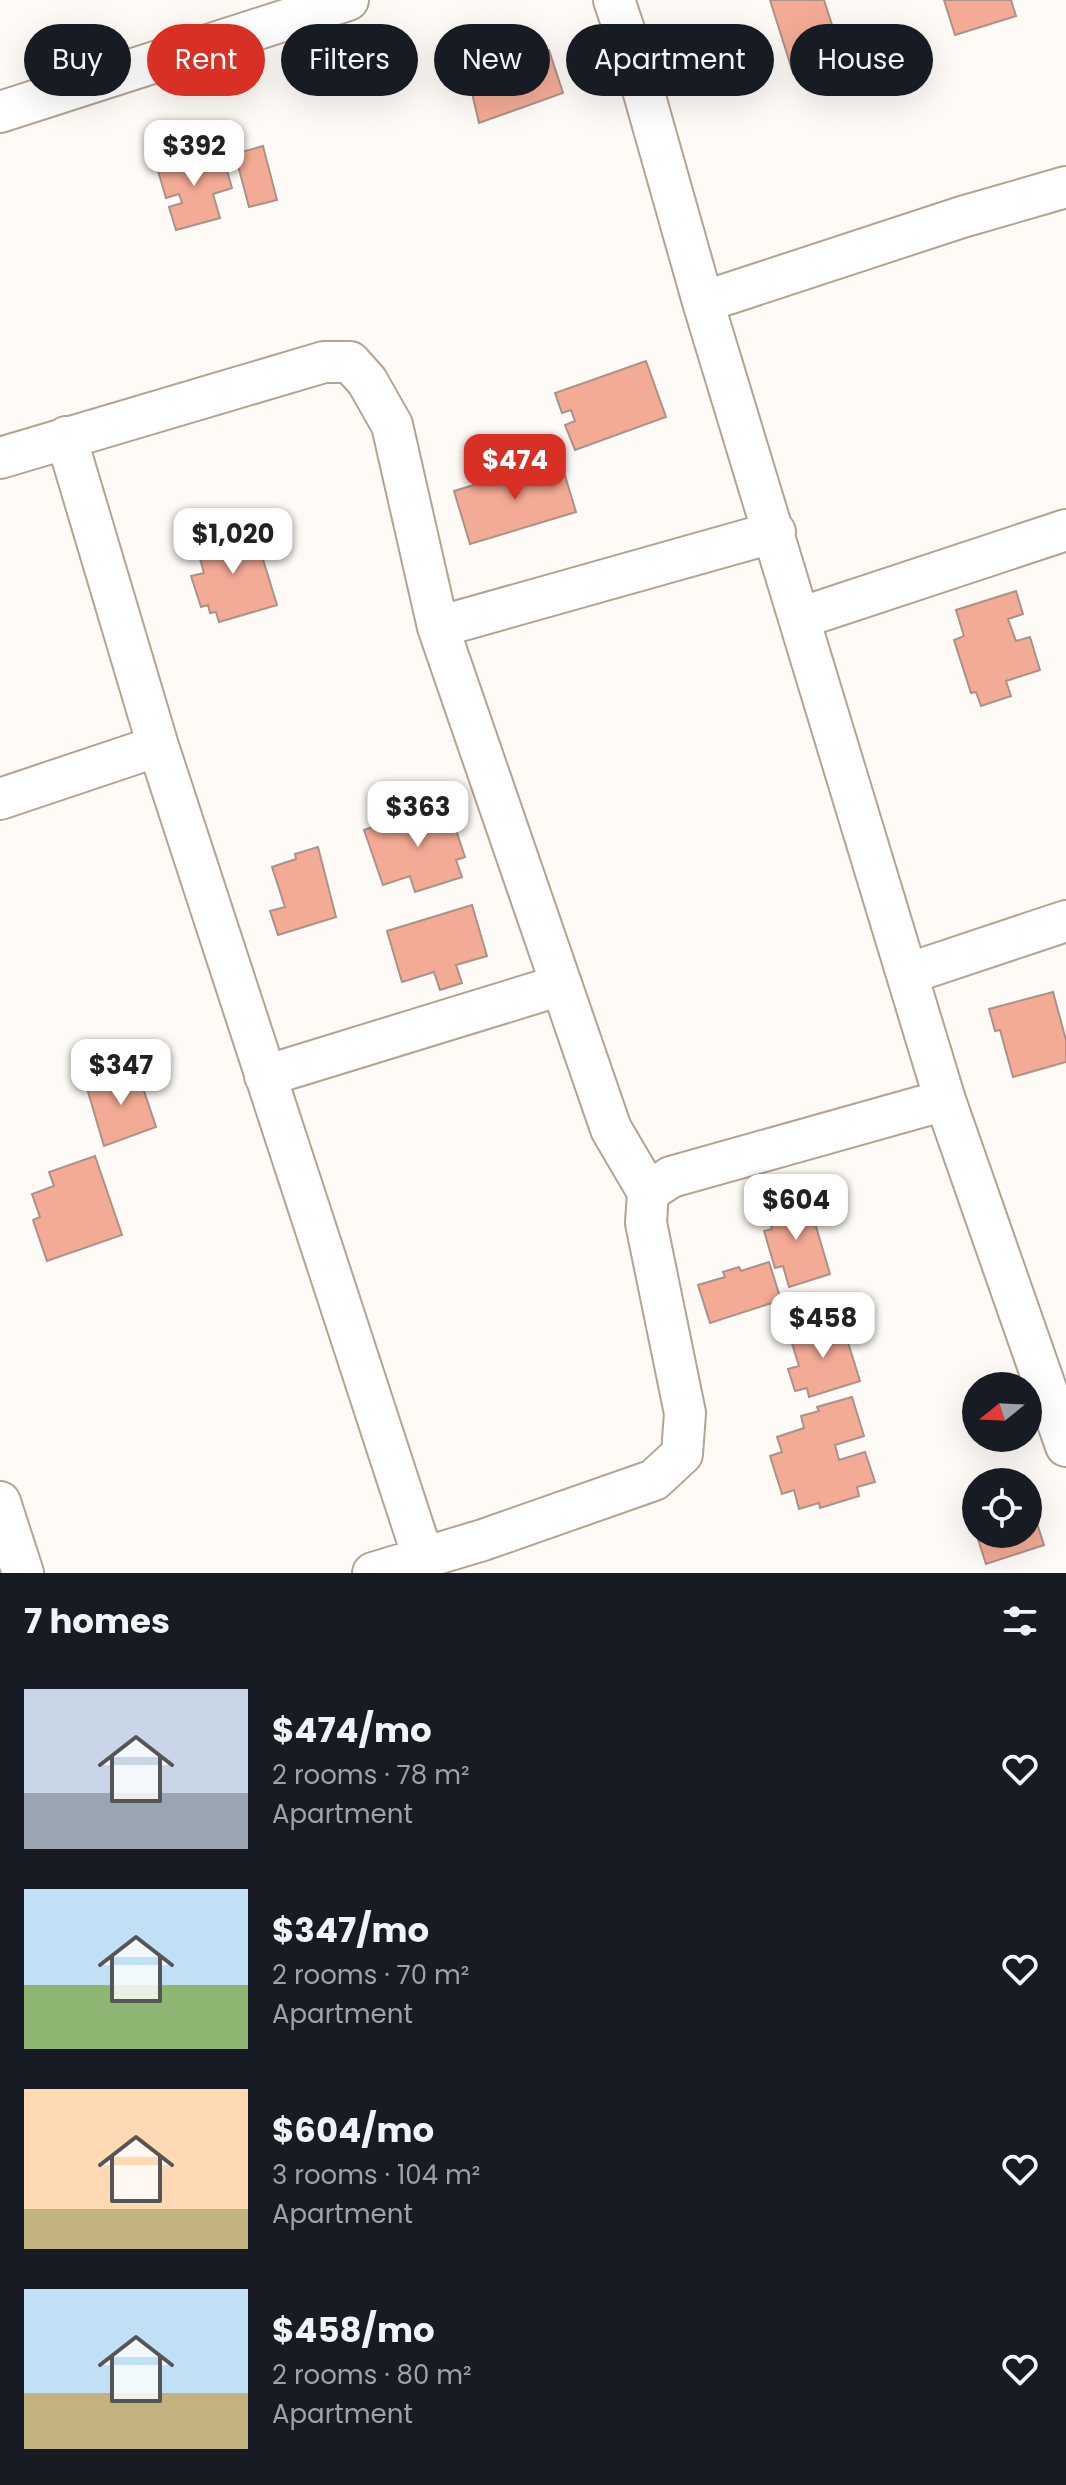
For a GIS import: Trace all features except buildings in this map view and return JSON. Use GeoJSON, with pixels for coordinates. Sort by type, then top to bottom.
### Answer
{"type":"FeatureCollection","features":[{"type":"Feature","properties":{"kind":"street"},"geometry":{"type":"LineString","coordinates":[[0,112],[348,0]]}},
{"type":"Feature","properties":{"kind":"street"},"geometry":{"type":"LineString","coordinates":[[614,0],[945,1100],[1052,1362],[1066,1446]]}},
{"type":"Feature","properties":{"kind":"street"},"geometry":{"type":"LineString","coordinates":[[703,302],[962,217],[1066,187]]}},
{"type":"Feature","properties":{"kind":"street"},"geometry":{"type":"LineString","coordinates":[[0,458],[324,362],[350,362],[367,381],[392,425],[438,627],[611,1129],[648,1192],[646,1223],[685,1413],[682,1454],[654,1480],[483,1540],[373,1573]]}},
{"type":"Feature","properties":{"kind":"street"},"geometry":{"type":"LineString","coordinates":[[66,437],[158,746],[423,1557]]}},
{"type":"Feature","properties":{"kind":"street"},"geometry":{"type":"LineString","coordinates":[[438,627],[775,532]]}},
{"type":"Feature","properties":{"kind":"street"},"geometry":{"type":"LineString","coordinates":[[800,618],[1065,535]]}},
{"type":"Feature","properties":{"kind":"street"},"geometry":{"type":"LineString","coordinates":[[0,799],[158,746]]}},
{"type":"Feature","properties":{"kind":"street"},"geometry":{"type":"LineString","coordinates":[[907,974],[1066,921]]}},
{"type":"Feature","properties":{"kind":"street"},"geometry":{"type":"LineString","coordinates":[[265,1076],[561,985]]}},
{"type":"Feature","properties":{"kind":"street"},"geometry":{"type":"LineString","coordinates":[[648,1192],[671,1177],[945,1100]]}},
{"type":"Feature","properties":{"kind":"street"},"geometry":{"type":"LineString","coordinates":[[0,1502],[23,1573]]}}]}
